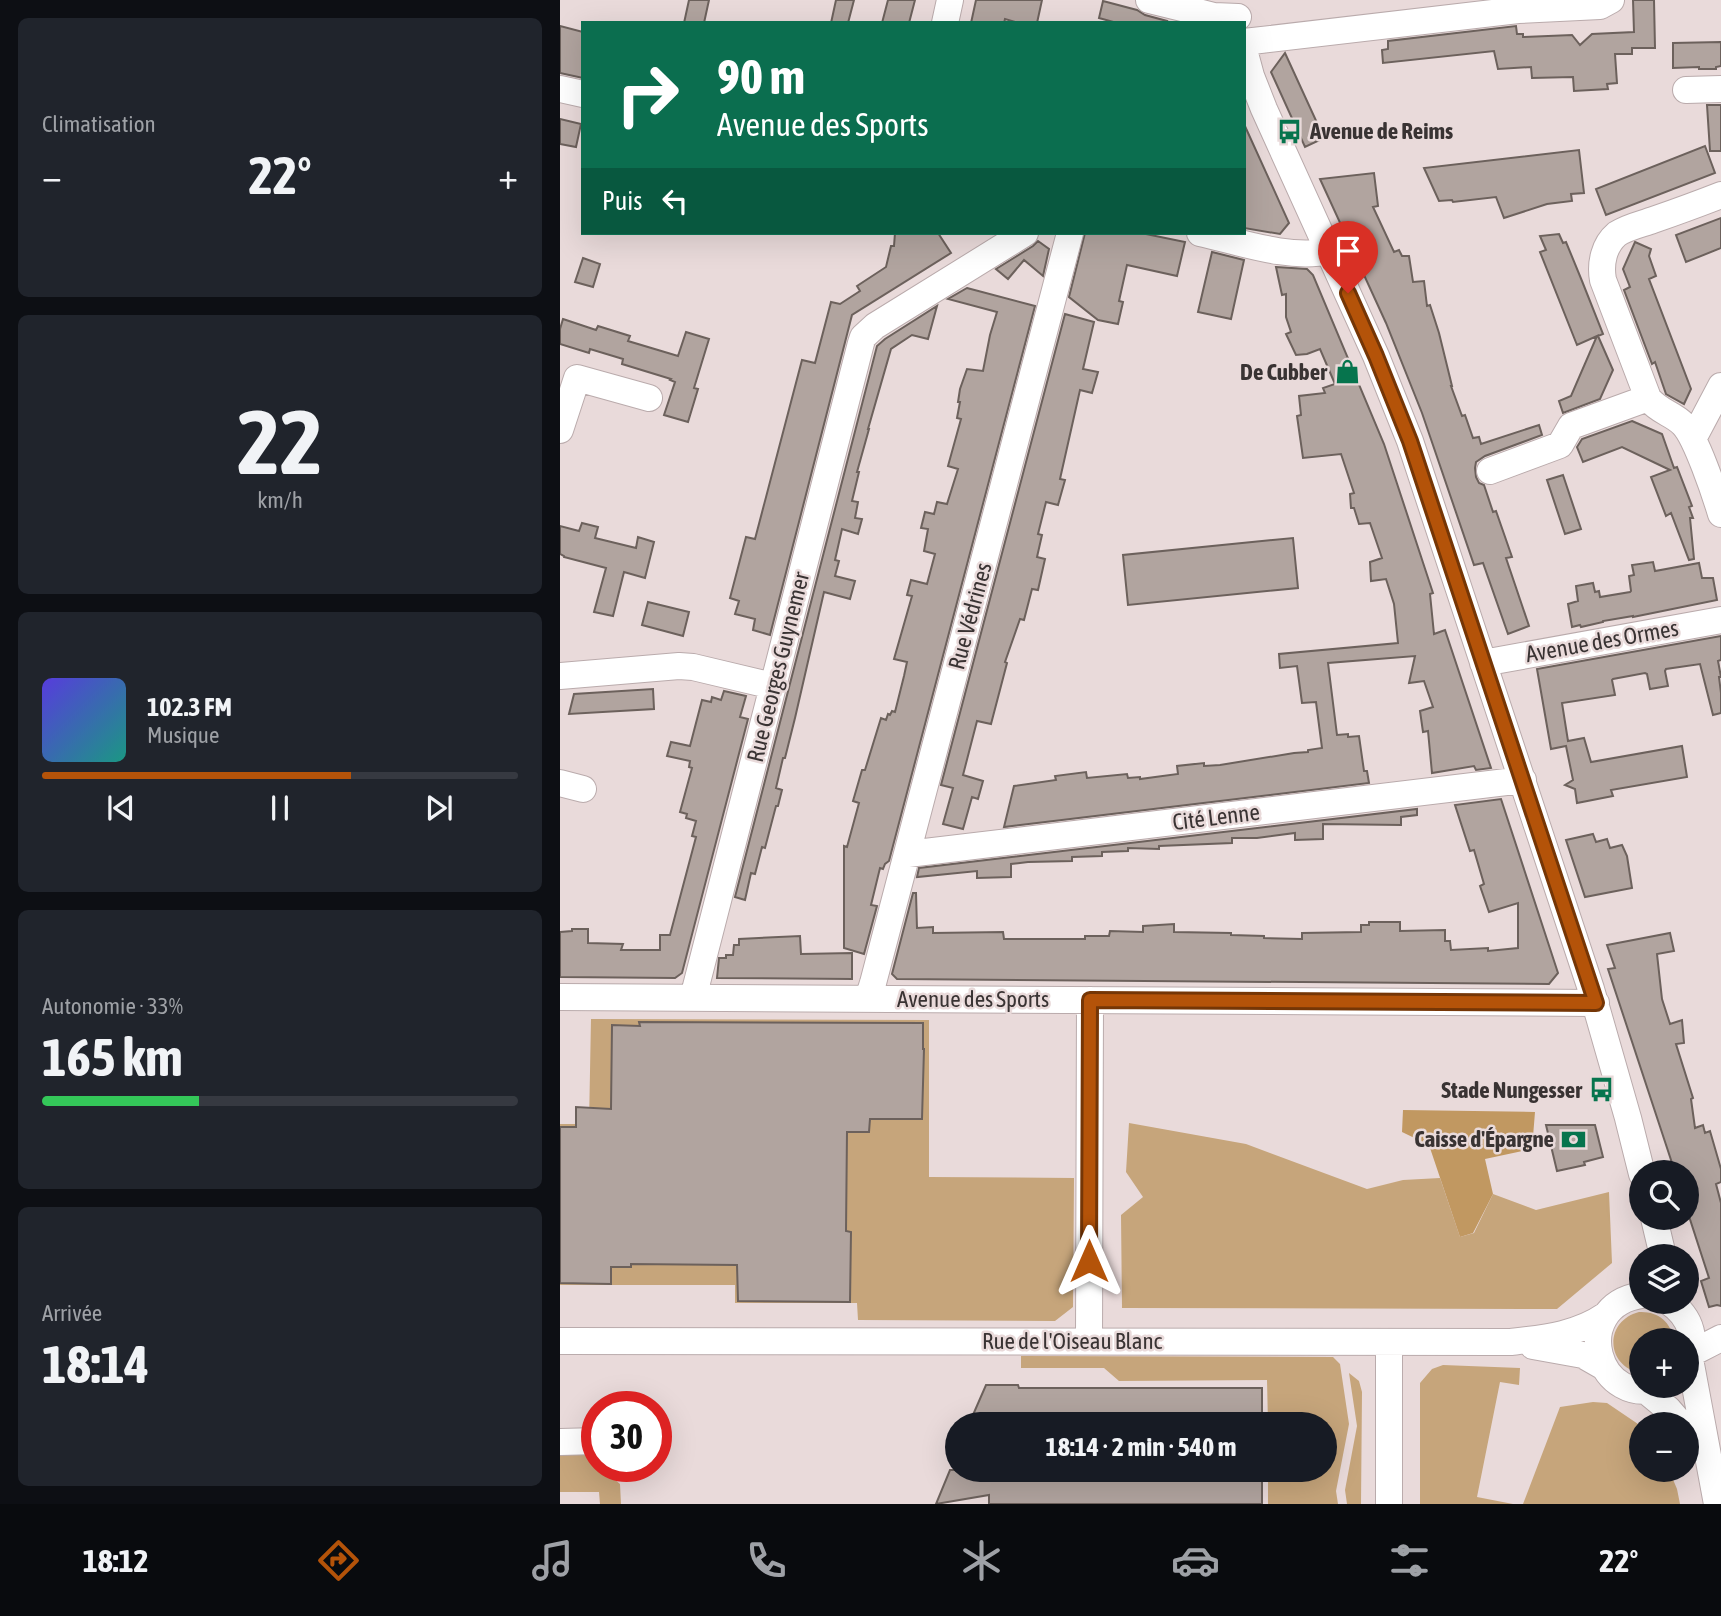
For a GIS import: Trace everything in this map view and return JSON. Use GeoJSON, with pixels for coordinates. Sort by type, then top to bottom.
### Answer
{"type":"FeatureCollection","features":[{"type":"Feature","properties":{"kind":"street"},"geometry":{"type":"LineString","coordinates":[[945,21],[950,0]]}},
{"type":"Feature","properties":{"kind":"street"},"geometry":{"type":"LineString","coordinates":[[1149,0],[1239,20],[1534,4],[1600,6],[1611,0]]}},
{"type":"Feature","properties":{"kind":"street"},"geometry":{"type":"LineString","coordinates":[[1246,64],[1250,92],[1329,251],[1407,432],[1596,1003],[1638,1160]]}},
{"type":"Feature","properties":{"kind":"street"},"geometry":{"type":"LineString","coordinates":[[560,89],[581,94]]}},
{"type":"Feature","properties":{"kind":"street"},"geometry":{"type":"LineString","coordinates":[[1686,90],[1721,89]]}},
{"type":"Feature","properties":{"kind":"street"},"geometry":{"type":"LineString","coordinates":[[1721,195],[1617,235],[1607,247],[1602,264],[1603,279],[1648,398],[1659,409],[1683,424],[1693,439],[1721,514]]}},
{"type":"Feature","properties":{"kind":"street","name":"Rue Georges Guynemer"},"geometry":{"type":"LineString","coordinates":[[693,998],[863,337],[874,326],[1022,235]]}},
{"type":"Feature","properties":{"kind":"street","name":"Rue Védrines"},"geometry":{"type":"LineString","coordinates":[[868,999],[1069,235]]}},
{"type":"Feature","properties":{"kind":"street"},"geometry":{"type":"LineString","coordinates":[[1209,235],[1288,253],[1329,251]]}},
{"type":"Feature","properties":{"kind":"street"},"geometry":{"type":"LineString","coordinates":[[560,430],[577,378],[649,398]]}},
{"type":"Feature","properties":{"kind":"street"},"geometry":{"type":"LineString","coordinates":[[1693,439],[1721,386]]}},
{"type":"Feature","properties":{"kind":"street"},"geometry":{"type":"LineString","coordinates":[[1490,471],[1560,445],[1571,426],[1648,398]]}},
{"type":"Feature","properties":{"kind":"street","name":"Avenue des Ormes"},"geometry":{"type":"LineString","coordinates":[[1483,663],[1721,620]]}},
{"type":"Feature","properties":{"kind":"street"},"geometry":{"type":"LineString","coordinates":[[560,676],[687,666],[773,687]]}},
{"type":"Feature","properties":{"kind":"street","name":"Cité Lenne"},"geometry":{"type":"LineString","coordinates":[[908,854],[1523,780]]}},
{"type":"Feature","properties":{"kind":"street","name":"Avenue des Sports"},"geometry":{"type":"LineString","coordinates":[[560,997],[1596,1003]]}},
{"type":"Feature","properties":{"kind":"street"},"geometry":{"type":"LineString","coordinates":[[1089,1341],[1090,1000]]}},
{"type":"Feature","properties":{"kind":"street"},"geometry":{"type":"LineString","coordinates":[[1624,1304],[1599,1330],[1597,1343],[1604,1367],[1620,1384],[1629,1388]]}},
{"type":"Feature","properties":{"kind":"street","name":"Rue de l'Oiseau Blanc"},"geometry":{"type":"LineString","coordinates":[[560,1341],[1511,1342],[1570,1333],[1595,1323],[1624,1304]]}},
{"type":"Feature","properties":{"kind":"street"},"geometry":{"type":"LineString","coordinates":[[1389,1342],[1389,1504]]}},
{"type":"Feature","properties":{"kind":"street","name":"Rue de l'Oiseau Blanc"},"geometry":{"type":"LineString","coordinates":[[1511,1342],[1579,1354],[1604,1367]]}},
{"type":"Feature","properties":{"kind":"street"},"geometry":{"type":"LineString","coordinates":[[1699,1365],[1710,1402],[1717,1504]]}},
{"type":"Feature","properties":{"kind":"street"},"geometry":{"type":"LineString","coordinates":[[560,1442],[581,1441]]}},
{"type":"Feature","properties":{"kind":"street"},"geometry":{"type":"LineString","coordinates":[[1699,1479],[1704,1504]]}},
{"type":"Feature","properties":{"kind":"shaded area"},"geometry":{"type":"Polygon","coordinates":[[[591,1019],[929,1020],[929,1177],[1074,1178],[1073,1307],[1055,1321],[858,1320],[857,1303],[735,1303],[735,1285],[560,1285],[560,1124],[589,1124],[591,1019]]]}},
{"type":"Feature","properties":{"kind":"shaded area"},"geometry":{"type":"Polygon","coordinates":[[[1403,1110],[1535,1112],[1532,1149],[1485,1159],[1493,1194],[1473,1233],[1460,1237],[1429,1145],[1402,1132],[1403,1110]]]}},
{"type":"Feature","properties":{"kind":"shaded area"},"geometry":{"type":"Polygon","coordinates":[[[1129,1123],[1246,1144],[1367,1189],[1403,1180],[1440,1178],[1460,1237],[1474,1233],[1493,1194],[1536,1210],[1609,1192],[1612,1263],[1557,1309],[1122,1308],[1121,1215],[1143,1197],[1126,1172],[1129,1123]]]}},
{"type":"Feature","properties":{"kind":"shaded area"},"geometry":{"type":"Polygon","coordinates":[[[1635,1314],[1654,1314],[1670,1328],[1629,1328],[1629,1369],[1615,1353],[1613,1343],[1619,1324],[1635,1314]]]}},
{"type":"Feature","properties":{"kind":"shaded area"},"geometry":{"type":"Polygon","coordinates":[[[1021,1356],[1333,1357],[1340,1364],[1349,1424],[1336,1491],[1338,1504],[1268,1504],[1268,1482],[1337,1482],[1337,1412],[1268,1412],[1267,1380],[1119,1381],[1104,1368],[1021,1368],[1021,1356]]]}},
{"type":"Feature","properties":{"kind":"shaded area"},"geometry":{"type":"Polygon","coordinates":[[[1443,1365],[1520,1368],[1519,1385],[1500,1382],[1477,1497],[1513,1504],[1420,1504],[1420,1383],[1432,1369],[1443,1365]]]}},
{"type":"Feature","properties":{"kind":"shaded area"},"geometry":{"type":"Polygon","coordinates":[[[1349,1373],[1359,1381],[1362,1392],[1361,1504],[1347,1504],[1345,1490],[1357,1426],[1349,1373]]]}},
{"type":"Feature","properties":{"kind":"shaded area"},"geometry":{"type":"Polygon","coordinates":[[[1593,1402],[1607,1403],[1629,1418],[1629,1482],[1674,1482],[1680,1504],[1523,1504],[1560,1407],[1593,1402]]]}},
{"type":"Feature","properties":{"kind":"shaded area"},"geometry":{"type":"Polygon","coordinates":[[[560,1447],[581,1447],[581,1482],[618,1482],[621,1504],[600,1504],[599,1492],[560,1492],[560,1447]]]}},
{"type":"Feature","properties":{"kind":"building"},"geometry":{"type":"Polygon","coordinates":[[[689,0],[709,0],[704,21],[684,21],[689,0]]]}},
{"type":"Feature","properties":{"kind":"building"},"geometry":{"type":"Polygon","coordinates":[[[836,0],[854,0],[849,21],[831,21],[836,0]]]}},
{"type":"Feature","properties":{"kind":"building"},"geometry":{"type":"Polygon","coordinates":[[[888,0],[915,0],[910,21],[883,21],[888,0]]]}},
{"type":"Feature","properties":{"kind":"building"},"geometry":{"type":"Polygon","coordinates":[[[976,0],[1042,0],[1037,21],[971,21],[976,0]]]}},
{"type":"Feature","properties":{"kind":"building"},"geometry":{"type":"Polygon","coordinates":[[[1633,0],[1654,0],[1655,48],[1632,48],[1632,54],[1615,54],[1617,83],[1607,84],[1608,89],[1574,91],[1573,77],[1532,78],[1531,67],[1498,69],[1494,51],[1383,63],[1382,50],[1388,49],[1388,41],[1516,26],[1517,34],[1523,34],[1523,37],[1572,35],[1580,45],[1592,34],[1634,32],[1633,0]]]}},
{"type":"Feature","properties":{"kind":"building"},"geometry":{"type":"Polygon","coordinates":[[[1103,1],[1167,21],[1110,21],[1099,18],[1103,1]]]}},
{"type":"Feature","properties":{"kind":"building"},"geometry":{"type":"Polygon","coordinates":[[[560,26],[581,31],[581,78],[560,73],[560,26]]]}},
{"type":"Feature","properties":{"kind":"building"},"geometry":{"type":"Polygon","coordinates":[[[1721,42],[1721,66],[1716,69],[1673,68],[1673,43],[1721,42]]]}},
{"type":"Feature","properties":{"kind":"building"},"geometry":{"type":"Polygon","coordinates":[[[1285,53],[1324,138],[1305,147],[1271,72],[1285,53]]]}},
{"type":"Feature","properties":{"kind":"building"},"geometry":{"type":"Polygon","coordinates":[[[1707,105],[1721,105],[1721,151],[1710,151],[1707,105]]]}},
{"type":"Feature","properties":{"kind":"building"},"geometry":{"type":"Polygon","coordinates":[[[560,119],[581,124],[576,147],[560,144],[560,119]]]}},
{"type":"Feature","properties":{"kind":"building"},"geometry":{"type":"Polygon","coordinates":[[[1246,128],[1289,223],[1280,234],[1246,228],[1246,128]]]}},
{"type":"Feature","properties":{"kind":"building"},"geometry":{"type":"Polygon","coordinates":[[[1705,146],[1715,173],[1606,215],[1596,189],[1705,146]]]}},
{"type":"Feature","properties":{"kind":"building"},"geometry":{"type":"Polygon","coordinates":[[[1579,150],[1584,193],[1571,194],[1572,201],[1547,204],[1504,218],[1496,197],[1439,201],[1424,168],[1579,150]]]}},
{"type":"Feature","properties":{"kind":"building"},"geometry":{"type":"Polygon","coordinates":[[[1374,173],[1378,206],[1373,207],[1394,252],[1399,250],[1402,256],[1409,256],[1413,282],[1424,281],[1427,306],[1430,305],[1439,333],[1451,386],[1473,438],[1479,437],[1481,444],[1539,425],[1542,435],[1485,456],[1476,462],[1476,477],[1479,483],[1484,485],[1493,512],[1496,511],[1512,557],[1506,558],[1529,626],[1508,634],[1483,563],[1474,565],[1422,413],[1386,323],[1320,179],[1374,173]]]}},
{"type":"Feature","properties":{"kind":"building"},"geometry":{"type":"Polygon","coordinates":[[[1721,218],[1721,248],[1686,262],[1676,235],[1721,218]]]}},
{"type":"Feature","properties":{"kind":"building"},"geometry":{"type":"Polygon","coordinates":[[[1559,234],[1563,243],[1566,242],[1582,281],[1603,334],[1598,336],[1613,370],[1600,399],[1563,413],[1559,401],[1571,396],[1597,336],[1577,345],[1540,252],[1546,250],[1540,236],[1559,234]]]}},
{"type":"Feature","properties":{"kind":"building"},"geometry":{"type":"Polygon","coordinates":[[[895,235],[939,235],[951,253],[852,315],[770,635],[753,630],[755,619],[735,614],[739,601],[730,598],[746,537],[755,539],[802,360],[815,363],[831,302],[840,304],[860,291],[857,286],[886,267],[891,246],[894,246],[895,235]]]}},
{"type":"Feature","properties":{"kind":"building"},"geometry":{"type":"Polygon","coordinates":[[[1084,235],[1151,235],[1185,242],[1177,276],[1127,265],[1119,301],[1123,302],[1118,324],[1098,320],[1069,297],[1084,235]]]}},
{"type":"Feature","properties":{"kind":"building"},"geometry":{"type":"Polygon","coordinates":[[[1038,241],[1049,249],[1043,276],[1024,260],[1008,279],[996,269],[1033,246],[1038,241]]]}},
{"type":"Feature","properties":{"kind":"building"},"geometry":{"type":"Polygon","coordinates":[[[1635,242],[1651,249],[1649,256],[1656,276],[1649,279],[1691,389],[1684,404],[1666,394],[1624,290],[1630,287],[1623,269],[1635,242]]]}},
{"type":"Feature","properties":{"kind":"building"},"geometry":{"type":"Polygon","coordinates":[[[1212,252],[1244,260],[1231,319],[1198,312],[1212,252]]]}},
{"type":"Feature","properties":{"kind":"building"},"geometry":{"type":"Polygon","coordinates":[[[583,258],[600,264],[593,287],[575,282],[583,258]]]}},
{"type":"Feature","properties":{"kind":"building"},"geometry":{"type":"Polygon","coordinates":[[[1276,267],[1307,269],[1313,275],[1384,444],[1433,593],[1430,594],[1434,634],[1445,630],[1491,768],[1476,770],[1474,766],[1432,773],[1428,731],[1423,732],[1420,711],[1433,707],[1424,681],[1409,683],[1415,656],[1328,663],[1337,735],[1359,736],[1364,771],[1367,771],[1369,783],[1004,827],[1014,786],[1056,780],[1055,776],[1086,772],[1087,778],[1127,774],[1128,778],[1140,779],[1178,774],[1177,766],[1204,763],[1204,766],[1220,765],[1322,748],[1316,702],[1302,703],[1297,666],[1280,668],[1279,654],[1398,643],[1394,604],[1386,579],[1371,581],[1370,562],[1382,558],[1370,523],[1359,524],[1354,508],[1351,508],[1350,494],[1354,493],[1341,454],[1303,458],[1297,416],[1301,415],[1299,396],[1325,393],[1323,388],[1335,384],[1320,349],[1296,355],[1286,334],[1291,332],[1286,317],[1286,294],[1282,295],[1276,267]]]}},
{"type":"Feature","properties":{"kind":"building"},"geometry":{"type":"Polygon","coordinates":[[[967,288],[1035,306],[889,861],[883,869],[880,868],[871,905],[877,906],[864,954],[844,948],[844,846],[847,847],[859,803],[853,801],[881,718],[886,720],[888,714],[895,712],[907,662],[894,659],[912,596],[907,595],[911,580],[927,584],[935,554],[924,551],[928,529],[921,528],[925,512],[934,514],[937,502],[947,504],[958,469],[948,466],[961,419],[957,418],[960,389],[967,369],[983,371],[997,312],[948,299],[967,288]]]}},
{"type":"Feature","properties":{"kind":"building"},"geometry":{"type":"Polygon","coordinates":[[[937,306],[928,339],[912,335],[891,349],[868,429],[852,501],[858,502],[855,518],[862,519],[858,534],[842,529],[835,560],[839,561],[835,576],[855,581],[850,599],[824,592],[776,788],[782,790],[778,806],[755,874],[751,873],[745,900],[735,897],[877,346],[937,306]]]}},
{"type":"Feature","properties":{"kind":"building"},"geometry":{"type":"Polygon","coordinates":[[[1065,314],[1094,322],[1083,369],[1098,372],[1092,393],[1080,390],[1060,479],[1065,480],[1058,505],[1046,502],[1038,534],[1042,535],[1037,557],[1045,559],[1038,590],[1032,589],[1024,620],[1020,619],[1005,662],[1007,663],[991,724],[977,721],[963,775],[983,781],[978,799],[972,797],[963,829],[943,824],[953,788],[941,785],[1065,314]]]}},
{"type":"Feature","properties":{"kind":"building"},"geometry":{"type":"Polygon","coordinates":[[[563,319],[596,330],[598,326],[630,336],[628,341],[678,356],[686,332],[709,339],[694,388],[698,389],[688,422],[664,415],[675,382],[622,364],[623,359],[560,344],[563,319]]]}},
{"type":"Feature","properties":{"kind":"building"},"geometry":{"type":"Polygon","coordinates":[[[1632,421],[1662,434],[1674,468],[1677,467],[1692,506],[1689,507],[1693,518],[1690,518],[1694,559],[1689,560],[1671,513],[1666,516],[1651,477],[1670,470],[1622,447],[1583,462],[1577,447],[1582,439],[1632,421]]]}},
{"type":"Feature","properties":{"kind":"building"},"geometry":{"type":"Polygon","coordinates":[[[1563,475],[1581,529],[1565,534],[1547,480],[1563,475]]]}},
{"type":"Feature","properties":{"kind":"building"},"geometry":{"type":"Polygon","coordinates":[[[582,523],[598,527],[595,538],[636,548],[638,537],[654,542],[645,578],[624,572],[613,616],[594,612],[606,568],[560,554],[560,526],[579,531],[582,523]]]}},
{"type":"Feature","properties":{"kind":"building"},"geometry":{"type":"Polygon","coordinates":[[[1293,538],[1298,588],[1128,605],[1123,555],[1293,538]]]}},
{"type":"Feature","properties":{"kind":"building"},"geometry":{"type":"Polygon","coordinates":[[[1653,562],[1655,571],[1699,563],[1702,578],[1713,578],[1717,600],[1572,627],[1568,604],[1578,601],[1576,586],[1593,583],[1595,592],[1599,591],[1600,597],[1630,592],[1629,576],[1634,575],[1632,565],[1653,562]]]}},
{"type":"Feature","properties":{"kind":"building"},"geometry":{"type":"Polygon","coordinates":[[[648,602],[689,612],[683,636],[642,625],[648,602]]]}},
{"type":"Feature","properties":{"kind":"building"},"geometry":{"type":"Polygon","coordinates":[[[1721,636],[1721,660],[1718,661],[1721,713],[1713,715],[1700,664],[1666,669],[1668,686],[1650,689],[1645,673],[1613,679],[1615,695],[1562,703],[1568,741],[1584,738],[1591,762],[1682,746],[1687,777],[1611,790],[1613,796],[1577,803],[1575,789],[1565,785],[1573,780],[1566,746],[1551,749],[1537,669],[1721,636]]]}},
{"type":"Feature","properties":{"kind":"building"},"geometry":{"type":"Polygon","coordinates":[[[653,689],[654,709],[569,714],[574,694],[653,689]]]}},
{"type":"Feature","properties":{"kind":"building"},"geometry":{"type":"Polygon","coordinates":[[[724,691],[746,696],[740,717],[748,719],[682,973],[675,978],[560,977],[560,932],[588,929],[588,943],[623,944],[621,950],[660,950],[660,935],[670,935],[696,837],[692,836],[696,821],[686,818],[687,814],[680,812],[692,768],[689,767],[690,761],[667,756],[671,742],[690,746],[702,700],[711,702],[712,697],[721,700],[724,691]]]}},
{"type":"Feature","properties":{"kind":"building"},"geometry":{"type":"Polygon","coordinates":[[[1501,799],[1558,973],[1549,984],[897,979],[892,974],[913,893],[916,893],[917,928],[933,927],[933,933],[1003,932],[1004,939],[1085,939],[1085,936],[1109,936],[1110,931],[1143,932],[1143,926],[1174,924],[1174,932],[1231,933],[1264,938],[1302,939],[1302,933],[1361,932],[1361,925],[1369,925],[1369,922],[1400,922],[1400,931],[1445,930],[1445,941],[1450,941],[1451,950],[1488,948],[1488,951],[1518,948],[1518,903],[1489,912],[1480,886],[1484,884],[1474,850],[1470,851],[1455,805],[1501,799]]]}},
{"type":"Feature","properties":{"kind":"building"},"geometry":{"type":"Polygon","coordinates":[[[1417,809],[1417,815],[1401,817],[1401,825],[1323,824],[1323,839],[1295,840],[1295,833],[1232,838],[1232,843],[1159,846],[1159,849],[1128,848],[1128,851],[1102,852],[1102,856],[1072,857],[1072,861],[1011,864],[1011,877],[977,878],[977,871],[917,877],[919,868],[1417,809]]]}},
{"type":"Feature","properties":{"kind":"building"},"geometry":{"type":"Polygon","coordinates":[[[1593,834],[1596,842],[1607,839],[1610,848],[1622,845],[1627,856],[1632,888],[1585,897],[1566,840],[1593,834]]]}},
{"type":"Feature","properties":{"kind":"building"},"geometry":{"type":"Polygon","coordinates":[[[1670,933],[1674,951],[1657,954],[1662,999],[1670,1024],[1682,1020],[1684,1043],[1676,1044],[1693,1098],[1695,1128],[1703,1125],[1705,1133],[1710,1131],[1721,1169],[1721,1182],[1716,1184],[1721,1203],[1721,1306],[1709,1307],[1701,1281],[1709,1278],[1693,1230],[1699,1230],[1699,1160],[1671,1160],[1608,969],[1615,968],[1607,945],[1670,933]]]}},
{"type":"Feature","properties":{"kind":"building"},"geometry":{"type":"Polygon","coordinates":[[[800,936],[801,954],[852,953],[852,979],[717,978],[719,958],[733,955],[734,945],[739,945],[739,939],[800,936]]]}},
{"type":"Feature","properties":{"kind":"building"},"geometry":{"type":"Polygon","coordinates":[[[639,1022],[923,1023],[922,1119],[870,1119],[869,1132],[847,1132],[846,1231],[851,1232],[850,1302],[738,1301],[737,1265],[631,1264],[631,1267],[611,1267],[611,1284],[560,1283],[560,1127],[576,1127],[576,1107],[611,1109],[612,1025],[640,1026],[639,1022]]]}},
{"type":"Feature","properties":{"kind":"building","name":"Caisse d'Épargne"},"geometry":{"type":"Polygon","coordinates":[[[1546,1125],[1595,1125],[1603,1157],[1584,1162],[1585,1165],[1557,1171],[1546,1125]]]}},
{"type":"Feature","properties":{"kind":"building"},"geometry":{"type":"Polygon","coordinates":[[[986,1385],[1018,1385],[1019,1388],[1262,1388],[1262,1412],[974,1412],[986,1385]]]}},
{"type":"Feature","properties":{"kind":"building"},"geometry":{"type":"Polygon","coordinates":[[[945,1482],[1262,1482],[1262,1504],[989,1504],[989,1495],[936,1504],[945,1482]]]}},
{"type":"Feature","properties":{"kind":"place","name":"Avenue de Reims"},"geometry":{"type":"Point","coordinates":[1290,131]}},
{"type":"Feature","properties":{"kind":"place","name":"De Cubber"},"geometry":{"type":"Point","coordinates":[1347,372]}},
{"type":"Feature","properties":{"kind":"place","name":"Stade Nungesser"},"geometry":{"type":"Point","coordinates":[1602,1090]}},
{"type":"Feature","properties":{"kind":"place","name":"Caisse d'Épargne"},"geometry":{"type":"Point","coordinates":[1574,1139]}},
{"type":"Feature","properties":{"kind":"route"},"geometry":{"type":"LineString","coordinates":[[1089,1261],[1090,1000],[1596,1003],[1410,441],[1348,293]]}}]}
